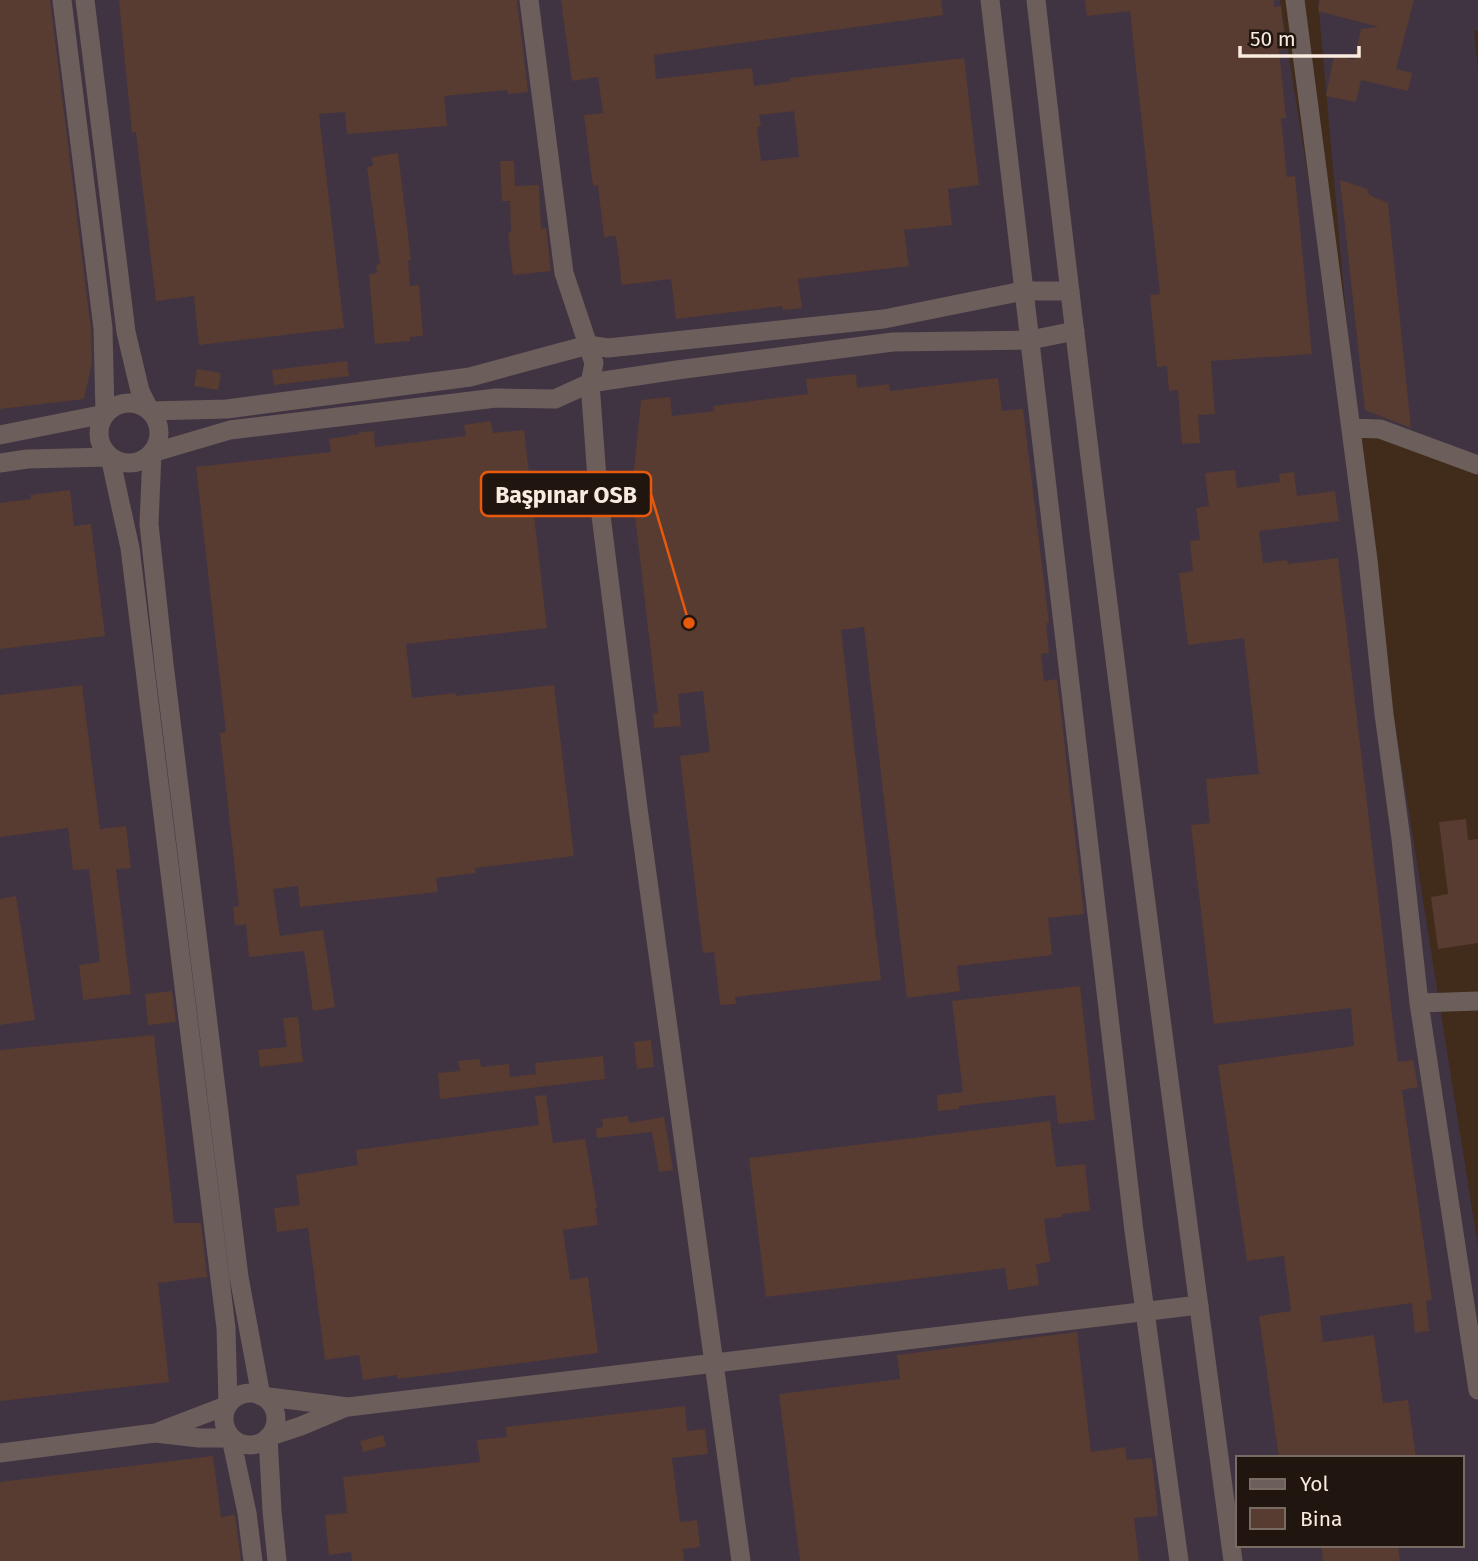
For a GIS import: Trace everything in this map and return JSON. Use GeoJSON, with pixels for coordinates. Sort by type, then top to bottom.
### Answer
{"type":"FeatureCollection","features":[{"type":"Feature","properties":{"kind":"street"},"geometry":{"type":"LineString","coordinates":[[62,0],[103,328],[105,414],[99,428],[99,439],[110,457],[130,548],[226,1328],[228,1405],[224,1420],[232,1438],[240,1444],[249,1445],[261,1443],[268,1437],[273,1431],[275,1417],[269,1402],[261,1396],[239,1277],[149,524],[152,453],[159,434],[158,426],[139,391],[126,332],[85,0]]}},
{"type":"Feature","properties":{"kind":"street"},"geometry":{"type":"LineString","coordinates":[[529,0],[564,273],[594,363],[590,383],[598,492],[636,795],[741,1561]]}},
{"type":"Feature","properties":{"kind":"street"},"geometry":{"type":"LineString","coordinates":[[990,0],[1133,1217],[1178,1561]]}},
{"type":"Feature","properties":{"kind":"street"},"geometry":{"type":"LineString","coordinates":[[1036,0],[1075,331],[1233,1561]]}},
{"type":"Feature","properties":{"kind":"street"},"geometry":{"type":"LineString","coordinates":[[1296,0],[1351,428],[1419,1003],[1478,1390]]}},
{"type":"Feature","properties":{"kind":"street"},"geometry":{"type":"LineString","coordinates":[[0,435],[105,414],[121,403],[141,405],[150,411],[227,409],[470,377],[588,345],[608,348],[884,319],[1023,291],[1070,291]]}},
{"type":"Feature","properties":{"kind":"street"},"geometry":{"type":"LineString","coordinates":[[0,463],[27,459],[110,457],[126,463],[136,463],[152,453],[230,430],[496,398],[555,399],[590,383],[893,342],[1030,340],[1075,331]]}},
{"type":"Feature","properties":{"kind":"street"},"geometry":{"type":"LineString","coordinates":[[1351,428],[1380,429],[1478,466]]}},
{"type":"Feature","properties":{"kind":"street"},"geometry":{"type":"LineString","coordinates":[[160,800],[180,799]]}},
{"type":"Feature","properties":{"kind":"street"},"geometry":{"type":"LineString","coordinates":[[1419,1003],[1478,1001]]}},
{"type":"Feature","properties":{"kind":"street"},"geometry":{"type":"LineString","coordinates":[[187,1022],[208,1020]]}},
{"type":"Feature","properties":{"kind":"street"},"geometry":{"type":"LineString","coordinates":[[208,1192],[228,1189]]}},
{"type":"Feature","properties":{"kind":"street"},"geometry":{"type":"LineString","coordinates":[[0,1453],[155,1433],[228,1405],[245,1394],[348,1407],[1199,1305]]}},
{"type":"Feature","properties":{"kind":"street"},"geometry":{"type":"LineString","coordinates":[[268,1437],[348,1407]]}},
{"type":"Feature","properties":{"kind":"street"},"geometry":{"type":"LineString","coordinates":[[155,1433],[199,1438],[232,1438]]}},
{"type":"Feature","properties":{"kind":"street"},"geometry":{"type":"LineString","coordinates":[[268,1437],[271,1511],[277,1561]]}},
{"type":"Feature","properties":{"kind":"street"},"geometry":{"type":"LineString","coordinates":[[232,1438],[247,1513],[253,1561]]}},
{"type":"Feature","properties":{"kind":"shaded area"},"geometry":{"type":"Polygon","coordinates":[[[0,0],[1280,0],[1478,1246],[1478,1561],[0,1561],[0,0]]]}},
{"type":"Feature","properties":{"kind":"shaded area"},"geometry":{"type":"Polygon","coordinates":[[[1318,0],[1478,0],[1478,32],[1474,30],[1478,68],[1478,457],[1355,417],[1318,0]]]}},
{"type":"Feature","properties":{"kind":"building"},"geometry":{"type":"Polygon","coordinates":[[[0,0],[50,0],[91,329],[92,363],[84,399],[0,409],[0,0]]]}},
{"type":"Feature","properties":{"kind":"building"},"geometry":{"type":"Polygon","coordinates":[[[119,0],[517,0],[528,92],[508,94],[507,90],[444,96],[447,126],[347,134],[345,112],[319,114],[344,328],[199,345],[194,296],[156,301],[136,132],[132,133],[119,0]]]}},
{"type":"Feature","properties":{"kind":"building"},"geometry":{"type":"Polygon","coordinates":[[[561,0],[941,0],[943,15],[654,55],[656,79],[752,68],[754,86],[790,81],[790,78],[964,58],[979,185],[948,189],[952,225],[904,230],[909,266],[798,279],[802,308],[783,310],[782,306],[676,319],[671,279],[622,285],[616,236],[604,237],[598,185],[593,186],[584,115],[603,113],[598,77],[572,81],[561,0]],[[794,111],[759,115],[761,126],[757,127],[761,161],[799,157],[794,111]]]}},
{"type":"Feature","properties":{"kind":"building"},"geometry":{"type":"Polygon","coordinates":[[[1085,0],[1274,0],[1274,7],[1281,6],[1284,36],[1287,35],[1289,49],[1279,50],[1286,118],[1281,118],[1287,177],[1295,176],[1312,354],[1211,361],[1215,414],[1198,415],[1200,443],[1182,444],[1178,390],[1169,391],[1167,366],[1157,367],[1150,295],[1160,294],[1130,11],[1087,16],[1085,0]]]}},
{"type":"Feature","properties":{"kind":"building"},"geometry":{"type":"Polygon","coordinates":[[[1320,0],[1414,0],[1396,69],[1412,73],[1408,91],[1361,80],[1356,102],[1326,96],[1334,55],[1354,60],[1361,29],[1379,27],[1318,11],[1320,0]]]}},
{"type":"Feature","properties":{"kind":"building"},"geometry":{"type":"Polygon","coordinates":[[[398,153],[411,260],[408,260],[410,286],[419,285],[423,336],[410,337],[410,341],[375,344],[369,274],[377,273],[376,265],[380,264],[367,167],[373,166],[372,157],[398,153]]]}},
{"type":"Feature","properties":{"kind":"building"},"geometry":{"type":"Polygon","coordinates":[[[500,161],[514,161],[515,186],[539,185],[541,229],[546,228],[551,271],[513,275],[508,232],[511,232],[510,201],[502,201],[500,161]]]}},
{"type":"Feature","properties":{"kind":"building"},"geometry":{"type":"Polygon","coordinates":[[[1340,180],[1367,189],[1369,195],[1388,203],[1411,428],[1365,410],[1340,180]]]}},
{"type":"Feature","properties":{"kind":"building"},"geometry":{"type":"Polygon","coordinates":[[[347,361],[349,376],[274,385],[272,370],[347,361]]]}},
{"type":"Feature","properties":{"kind":"building"},"geometry":{"type":"Polygon","coordinates":[[[197,369],[221,373],[218,390],[194,386],[197,369]]]}},
{"type":"Feature","properties":{"kind":"building"},"geometry":{"type":"Polygon","coordinates":[[[856,374],[857,388],[889,384],[890,391],[998,378],[1002,411],[1023,409],[1049,623],[1046,623],[1049,653],[1041,654],[1044,681],[1057,679],[1084,914],[1048,918],[1052,955],[957,966],[960,991],[907,998],[864,627],[841,630],[881,980],[735,997],[736,1004],[720,1005],[714,952],[703,953],[680,756],[710,752],[703,691],[678,694],[681,726],[654,728],[653,714],[658,713],[632,490],[641,400],[670,397],[672,416],[714,411],[713,406],[808,394],[806,379],[856,374]]]}},
{"type":"Feature","properties":{"kind":"building"},"geometry":{"type":"Polygon","coordinates":[[[491,421],[493,433],[524,430],[547,628],[406,644],[412,698],[554,685],[574,856],[475,868],[476,873],[436,878],[438,892],[300,907],[298,886],[273,889],[280,936],[323,930],[335,1007],[313,1011],[304,951],[249,957],[246,924],[235,926],[233,907],[239,906],[220,733],[226,732],[196,467],[331,452],[329,439],[359,432],[374,431],[375,447],[466,436],[464,425],[491,421]]]}},
{"type":"Feature","properties":{"kind":"building"},"geometry":{"type":"Polygon","coordinates":[[[1235,470],[1237,488],[1280,482],[1279,474],[1294,472],[1297,496],[1335,491],[1339,521],[1259,531],[1263,563],[1287,560],[1288,564],[1338,558],[1398,1062],[1413,1060],[1418,1087],[1402,1090],[1432,1300],[1426,1301],[1429,1331],[1415,1333],[1412,1303],[1320,1316],[1323,1342],[1374,1335],[1383,1403],[1408,1400],[1416,1456],[1279,1456],[1259,1316],[1291,1311],[1284,1256],[1247,1261],[1218,1065],[1354,1046],[1351,1008],[1214,1024],[1191,825],[1210,823],[1206,779],[1259,774],[1244,638],[1188,645],[1179,573],[1193,571],[1190,541],[1200,540],[1196,508],[1209,506],[1205,473],[1235,470]]]}},
{"type":"Feature","properties":{"kind":"building"},"geometry":{"type":"Polygon","coordinates":[[[70,490],[74,526],[91,524],[105,636],[0,649],[0,503],[31,499],[30,495],[70,490]]]}},
{"type":"Feature","properties":{"kind":"building"},"geometry":{"type":"Polygon","coordinates":[[[82,685],[100,829],[126,826],[131,868],[116,869],[131,994],[83,1000],[79,965],[100,962],[89,869],[73,870],[68,828],[0,837],[0,695],[82,685]]]}},
{"type":"Feature","properties":{"kind":"building"},"geometry":{"type":"Polygon","coordinates":[[[1466,819],[1468,840],[1478,839],[1478,943],[1438,949],[1431,897],[1448,894],[1439,822],[1466,819]]]}},
{"type":"Feature","properties":{"kind":"building"},"geometry":{"type":"Polygon","coordinates":[[[16,896],[35,1020],[0,1025],[0,899],[16,896]]]}},
{"type":"Feature","properties":{"kind":"building"},"geometry":{"type":"Polygon","coordinates":[[[1080,986],[1095,1120],[1058,1124],[1055,1095],[959,1106],[959,1109],[938,1111],[937,1095],[963,1092],[952,1001],[1080,986]]]}},
{"type":"Feature","properties":{"kind":"building"},"geometry":{"type":"Polygon","coordinates":[[[172,991],[176,1022],[148,1025],[145,994],[172,991]]]}},
{"type":"Feature","properties":{"kind":"building"},"geometry":{"type":"Polygon","coordinates":[[[298,1017],[303,1062],[260,1067],[258,1050],[287,1047],[283,1018],[298,1017]]]}},
{"type":"Feature","properties":{"kind":"building"},"geometry":{"type":"Polygon","coordinates":[[[154,1035],[174,1223],[201,1223],[207,1277],[158,1283],[169,1382],[0,1401],[0,1050],[154,1035]]]}},
{"type":"Feature","properties":{"kind":"building"},"geometry":{"type":"Polygon","coordinates":[[[651,1040],[654,1067],[637,1069],[634,1042],[651,1040]]]}},
{"type":"Feature","properties":{"kind":"building"},"geometry":{"type":"Polygon","coordinates":[[[603,1056],[605,1079],[440,1099],[438,1073],[460,1071],[458,1061],[480,1059],[481,1067],[509,1064],[510,1077],[536,1074],[535,1063],[603,1056]]]}},
{"type":"Feature","properties":{"kind":"building"},"geometry":{"type":"Polygon","coordinates":[[[546,1095],[553,1143],[585,1139],[598,1225],[563,1230],[570,1280],[588,1277],[598,1353],[397,1379],[397,1375],[363,1380],[359,1355],[325,1360],[308,1228],[277,1232],[274,1208],[300,1205],[296,1175],[358,1165],[356,1150],[539,1125],[535,1096],[546,1095]]]}},
{"type":"Feature","properties":{"kind":"building"},"geometry":{"type":"Polygon","coordinates":[[[628,1116],[629,1123],[664,1117],[673,1170],[659,1172],[652,1132],[597,1138],[596,1128],[603,1127],[602,1119],[628,1116]]]}},
{"type":"Feature","properties":{"kind":"building"},"geometry":{"type":"Polygon","coordinates":[[[1050,1121],[1056,1167],[1085,1164],[1090,1211],[1044,1219],[1050,1262],[1036,1264],[1039,1285],[1008,1290],[1005,1268],[766,1297],[749,1158],[1050,1121]]]}},
{"type":"Feature","properties":{"kind":"building"},"geometry":{"type":"Polygon","coordinates":[[[1077,1332],[1091,1452],[1125,1447],[1127,1460],[1152,1458],[1158,1516],[1134,1518],[1139,1561],[800,1561],[779,1394],[900,1379],[897,1355],[1077,1332]]]}},
{"type":"Feature","properties":{"kind":"building"},"geometry":{"type":"Polygon","coordinates":[[[685,1406],[687,1431],[705,1429],[708,1454],[672,1458],[680,1522],[697,1520],[700,1547],[683,1549],[684,1561],[352,1561],[351,1552],[329,1555],[325,1515],[347,1513],[343,1477],[480,1462],[477,1440],[507,1437],[506,1427],[685,1406]]]}},
{"type":"Feature","properties":{"kind":"building"},"geometry":{"type":"Polygon","coordinates":[[[383,1435],[386,1446],[363,1452],[360,1441],[383,1435]]]}},
{"type":"Feature","properties":{"kind":"building"},"geometry":{"type":"Polygon","coordinates":[[[213,1456],[221,1517],[235,1515],[241,1561],[0,1561],[0,1482],[213,1456]]]}},
{"type":"Feature","properties":{"kind":"building"},"geometry":{"type":"Polygon","coordinates":[[[1321,1547],[1398,1547],[1400,1561],[1323,1561],[1321,1547]]]}},
{"type":"Feature","properties":{"kind":"place","name":"Başpınar OSB"},"geometry":{"type":"Point","coordinates":[689,623]}}]}
